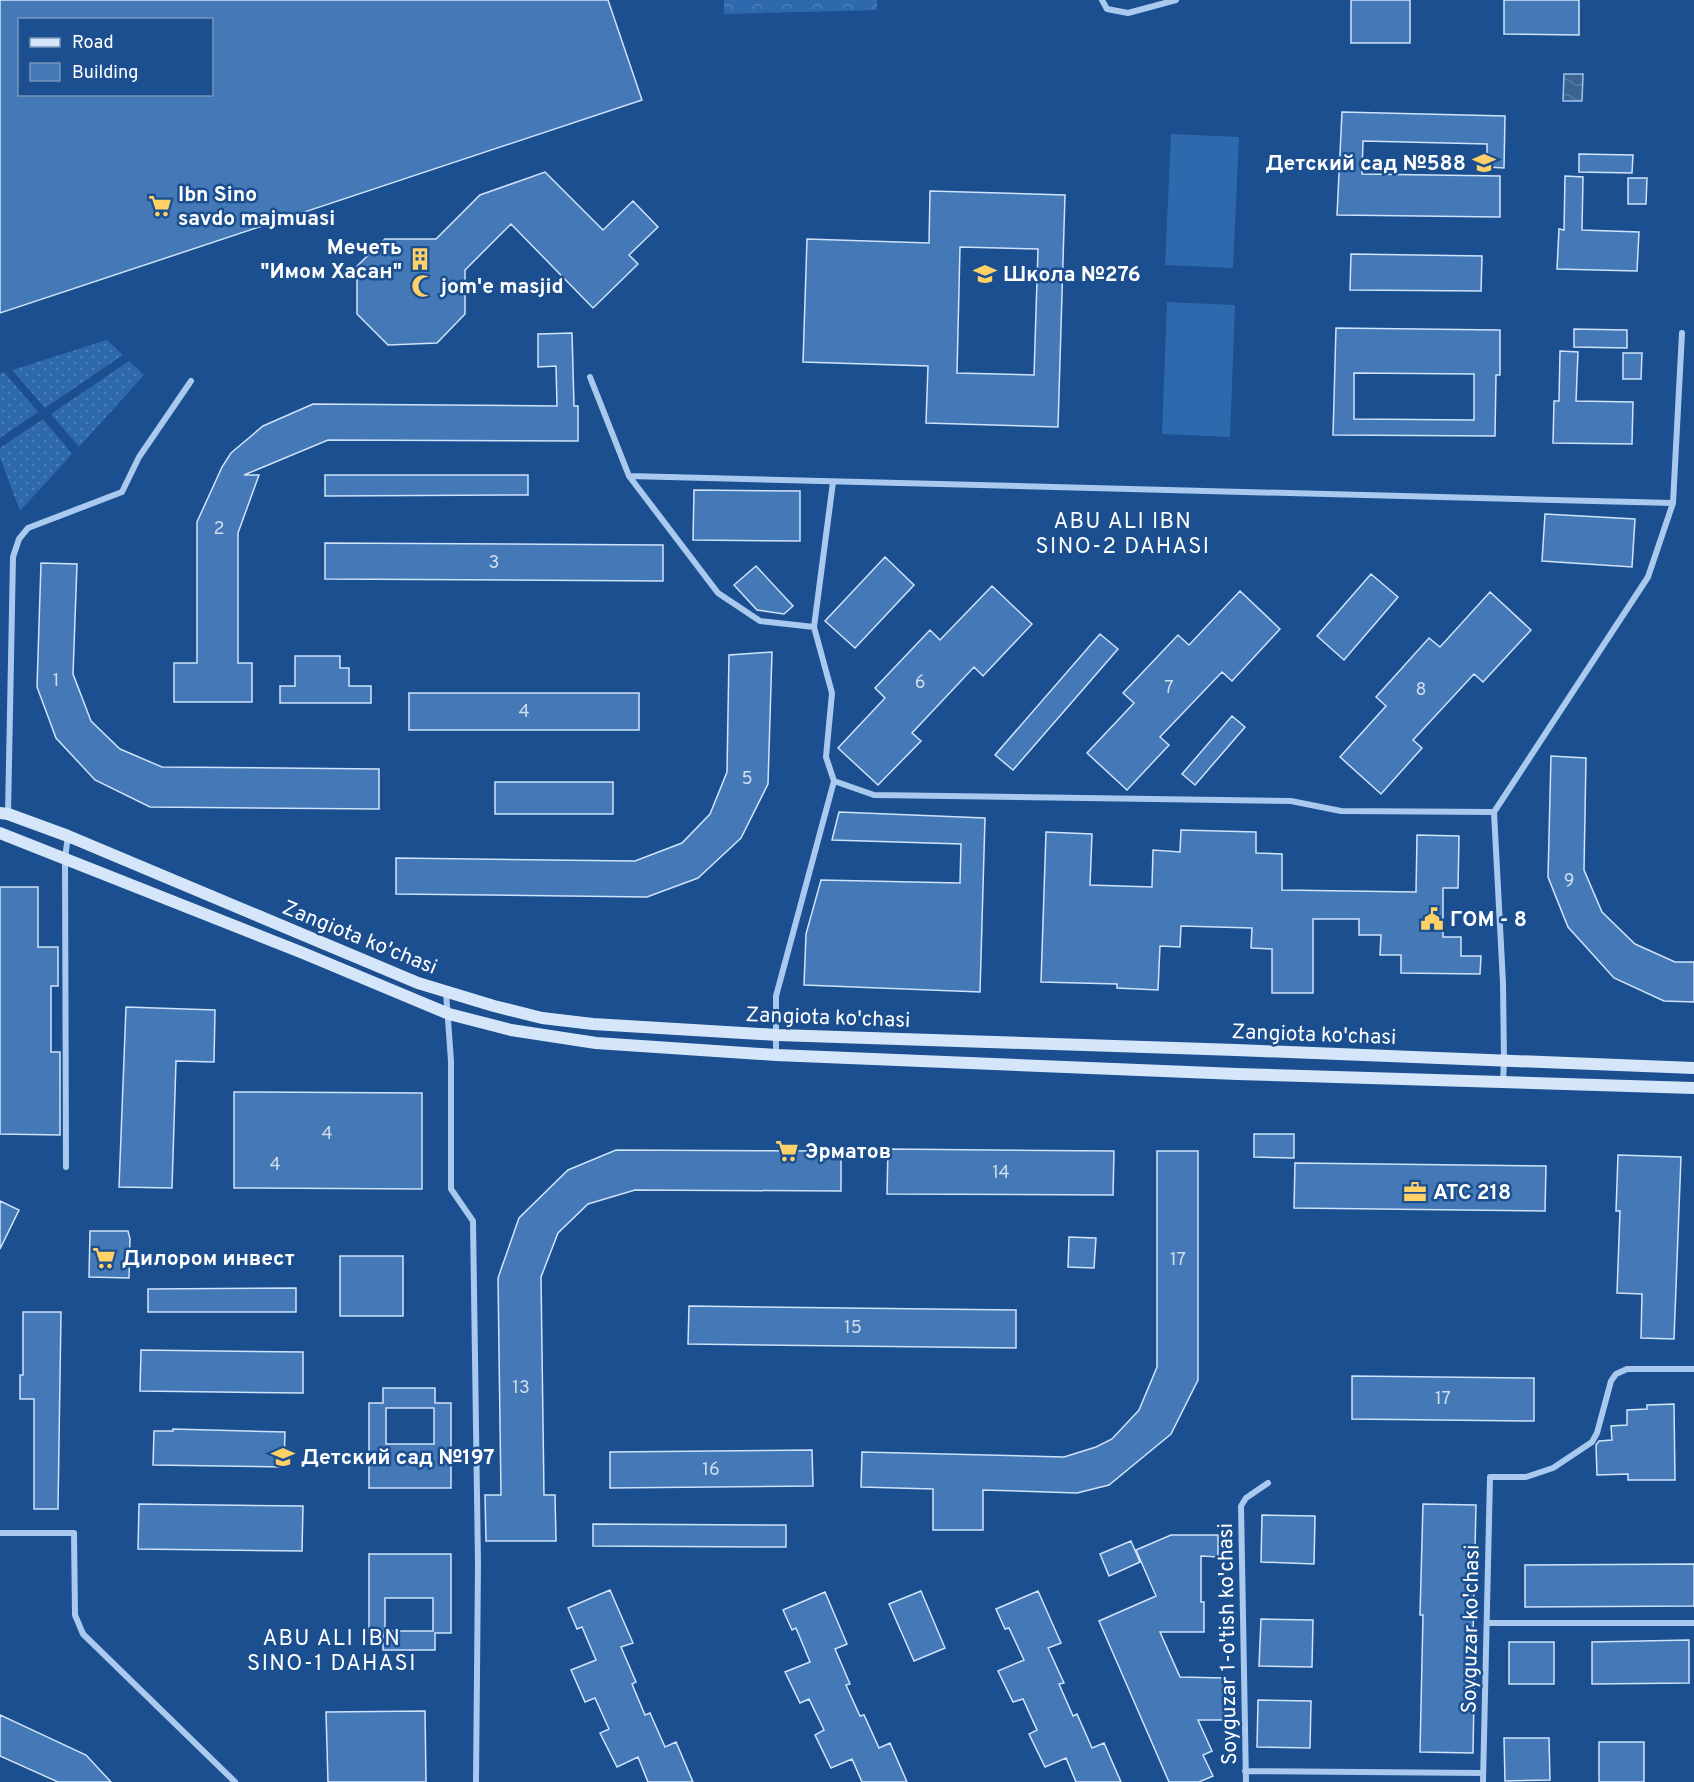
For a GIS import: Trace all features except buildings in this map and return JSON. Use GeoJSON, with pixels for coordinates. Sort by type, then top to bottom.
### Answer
{"type":"FeatureCollection","features":[{"type":"Feature","properties":{"kind":"main road","name":"Zangiota ko'chasi"},"geometry":{"type":"LineString","coordinates":[[4,813],[68,836],[418,983],[502,1008],[553,1019],[777,1035],[1694,1068]]}},
{"type":"Feature","properties":{"kind":"main road","name":"Zangiota ko'chasi"},"geometry":{"type":"LineString","coordinates":[[0,833],[449,1014],[511,1030],[596,1043],[776,1055],[1237,1074],[1694,1088]]}},
{"type":"Feature","properties":{"kind":"street"},"geometry":{"type":"LineString","coordinates":[[1102,0],[1107,9],[1128,13],[1176,0]]}},
{"type":"Feature","properties":{"kind":"street"},"geometry":{"type":"LineString","coordinates":[[1503,1082],[1503,983],[1494,812],[1645,584],[1672,503],[1682,333]]}},
{"type":"Feature","properties":{"kind":"street"},"geometry":{"type":"LineString","coordinates":[[591,377],[629,476],[718,593],[760,621],[814,627]]}},
{"type":"Feature","properties":{"kind":"street"},"geometry":{"type":"LineString","coordinates":[[4,813],[13,556],[19,539],[28,528],[122,492],[139,457],[191,381]]}},
{"type":"Feature","properties":{"kind":"street"},"geometry":{"type":"LineString","coordinates":[[629,476],[1672,503]]}},
{"type":"Feature","properties":{"kind":"street"},"geometry":{"type":"LineString","coordinates":[[776,1055],[776,996],[834,781],[826,758],[832,693],[814,627],[833,482]]}},
{"type":"Feature","properties":{"kind":"street"},"geometry":{"type":"LineString","coordinates":[[834,781],[874,795],[1292,801],[1341,811],[1494,812]]}},
{"type":"Feature","properties":{"kind":"street"},"geometry":{"type":"LineString","coordinates":[[66,1167],[65,858],[68,836]]}},
{"type":"Feature","properties":{"kind":"street"},"geometry":{"type":"LineString","coordinates":[[446,992],[449,1014],[451,1189],[473,1221],[478,1564],[476,1782]]}},
{"type":"Feature","properties":{"kind":"street","name":"Soyguzar ko'chasi"},"geometry":{"type":"LineString","coordinates":[[1483,1782],[1490,1477],[1526,1477],[1553,1468],[1593,1442],[1611,1381],[1616,1374],[1627,1369],[1694,1369]]}},
{"type":"Feature","properties":{"kind":"street","name":"Soyguzar 1-o'tish ko'chasi"},"geometry":{"type":"LineString","coordinates":[[1246,1782],[1241,1506],[1245,1498],[1268,1483]]}},
{"type":"Feature","properties":{"kind":"street"},"geometry":{"type":"LineString","coordinates":[[0,1533],[74,1533],[75,1615],[83,1634],[235,1782]]}},
{"type":"Feature","properties":{"kind":"street"},"geometry":{"type":"LineString","coordinates":[[1487,1623],[1694,1623]]}},
{"type":"Feature","properties":{"kind":"street"},"geometry":{"type":"LineString","coordinates":[[1245,1771],[1483,1773]]}},
{"type":"Feature","properties":{"kind":"green space"},"geometry":{"type":"Polygon","coordinates":[[[724,0],[877,0],[877,10],[724,14],[724,0]]]}},
{"type":"Feature","properties":{"kind":"green space"},"geometry":{"type":"Polygon","coordinates":[[[1171,134],[1239,137],[1233,268],[1165,265],[1171,134]]]}},
{"type":"Feature","properties":{"kind":"green space"},"geometry":{"type":"Polygon","coordinates":[[[1167,302],[1235,305],[1230,437],[1162,434],[1167,302]]]}},
{"type":"Feature","properties":{"kind":"green space"},"geometry":{"type":"Polygon","coordinates":[[[107,340],[123,355],[45,408],[12,370],[107,340]]]}},
{"type":"Feature","properties":{"kind":"green space"},"geometry":{"type":"Polygon","coordinates":[[[129,361],[144,375],[79,447],[51,414],[129,361]]]}},
{"type":"Feature","properties":{"kind":"green space"},"geometry":{"type":"Polygon","coordinates":[[[4,372],[38,412],[0,438],[0,374],[4,372]]]}},
{"type":"Feature","properties":{"kind":"green space"},"geometry":{"type":"Polygon","coordinates":[[[43,419],[72,454],[20,511],[0,458],[0,448],[43,419]]]}},
{"type":"Feature","properties":{"kind":"water"},"geometry":{"type":"Polygon","coordinates":[[[1564,74],[1583,74],[1582,101],[1563,101],[1564,74]]]}},
{"type":"Feature","properties":{"kind":"place","name":"Детский сад №588"},"geometry":{"type":"Point","coordinates":[1484,163]}},
{"type":"Feature","properties":{"kind":"place","name":"Ibn Sino savdo majmuasi"},"geometry":{"type":"Point","coordinates":[160,206]}},
{"type":"Feature","properties":{"kind":"place","name":"Мечеть \"Имом Хасан\""},"geometry":{"type":"Point","coordinates":[420,259]}},
{"type":"Feature","properties":{"kind":"place","name":"Школа №276"},"geometry":{"type":"Point","coordinates":[985,274]}},
{"type":"Feature","properties":{"kind":"place","name":"jom'e masjid"},"geometry":{"type":"Point","coordinates":[423,286]}},
{"type":"Feature","properties":{"kind":"place","name":"ГОМ - 8"},"geometry":{"type":"Point","coordinates":[1432,919]}},
{"type":"Feature","properties":{"kind":"place","name":"Эрматов"},"geometry":{"type":"Point","coordinates":[787,1151]}},
{"type":"Feature","properties":{"kind":"place","name":"АТС 218"},"geometry":{"type":"Point","coordinates":[1415,1192]}},
{"type":"Feature","properties":{"kind":"place","name":"Дилором инвест"},"geometry":{"type":"Point","coordinates":[104,1258]}},
{"type":"Feature","properties":{"kind":"place","name":"Детский сад №197"},"geometry":{"type":"Point","coordinates":[283,1457]}},
{"type":"Feature","properties":{"kind":"district","name":"ABU ALI IBN SINO-2 DAHASI"},"geometry":{"type":"Point","coordinates":[1123,532]}},
{"type":"Feature","properties":{"kind":"district","name":"ABU ALI IBN SINO-1 DAHASI"},"geometry":{"type":"Point","coordinates":[332,1650]}}]}
